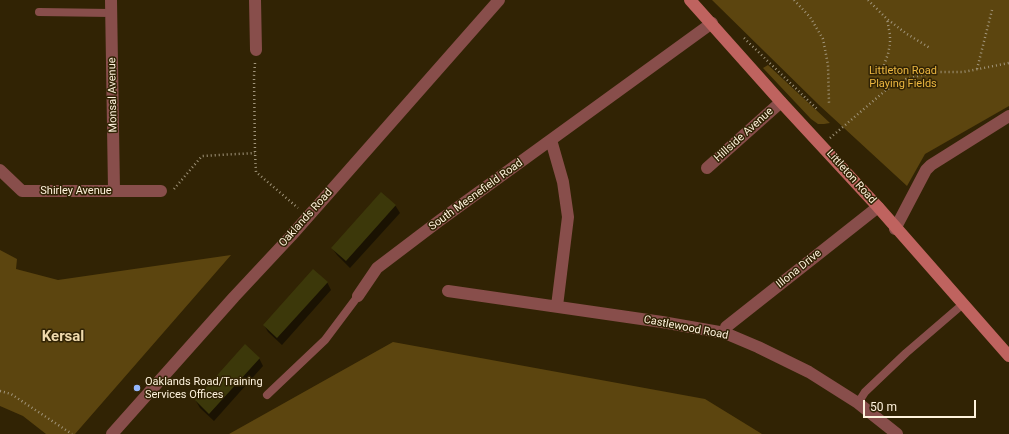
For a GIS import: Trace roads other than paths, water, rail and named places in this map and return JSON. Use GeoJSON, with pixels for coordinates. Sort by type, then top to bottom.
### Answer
{"type":"FeatureCollection","features":[{"type":"Feature","properties":{"kind":"street","name":"Monsal Avenue"},"geometry":{"type":"LineString","coordinates":[[111,0],[114,190]]}},
{"type":"Feature","properties":{"kind":"street"},"geometry":{"type":"LineString","coordinates":[[255,0],[256,50]]}},
{"type":"Feature","properties":{"kind":"street","name":"Oaklands Road"},"geometry":{"type":"LineString","coordinates":[[112,434],[308,216],[499,0]]}},
{"type":"Feature","properties":{"kind":"street","name":"Littleton Road"},"geometry":{"type":"LineString","coordinates":[[690,0],[781,102],[878,207],[1009,356]]}},
{"type":"Feature","properties":{"kind":"street","name":"South Mesnefield Road"},"geometry":{"type":"LineString","coordinates":[[358,296],[377,268],[712,23]]}},
{"type":"Feature","properties":{"kind":"street","name":"Hillside Avenue"},"geometry":{"type":"LineString","coordinates":[[707,168],[781,102]]}},
{"type":"Feature","properties":{"kind":"street"},"geometry":{"type":"LineString","coordinates":[[895,228],[926,170],[931,165],[1007,121]]}},
{"type":"Feature","properties":{"kind":"street"},"geometry":{"type":"LineString","coordinates":[[551,140],[563,182],[568,217],[557,306]]}},
{"type":"Feature","properties":{"kind":"street","name":"Shirley Avenue"},"geometry":{"type":"LineString","coordinates":[[0,170],[22,191],[161,191]]}},
{"type":"Feature","properties":{"kind":"street","name":"Illona Drive"},"geometry":{"type":"LineString","coordinates":[[724,333],[726,327],[878,207]]}},
{"type":"Feature","properties":{"kind":"street","name":"Castlewood Road"},"geometry":{"type":"LineString","coordinates":[[448,290],[662,322],[724,333],[784,359],[834,387],[858,403],[898,434]]}},
{"type":"Feature","properties":{"kind":"lane"},"geometry":{"type":"LineString","coordinates":[[39,12],[112,13]]}},
{"type":"Feature","properties":{"kind":"lane","name":"South Mesnefield Road"},"geometry":{"type":"LineString","coordinates":[[267,395],[325,340],[358,296]]}},
{"type":"Feature","properties":{"kind":"lane"},"geometry":{"type":"LineString","coordinates":[[858,403],[865,392],[906,353],[963,304]]}},
{"type":"Feature","properties":{"kind":"place","name":"Oaklands Road/Training Services Offices"},"geometry":{"type":"Point","coordinates":[137,388]}},
{"type":"Feature","properties":{"kind":"district","name":"Kersal"},"geometry":{"type":"Point","coordinates":[63,337]}},
{"type":"Feature","properties":{"kind":"park label","name":"Littleton Road Playing Fields"},"geometry":{"type":"Point","coordinates":[903,77]}}]}
